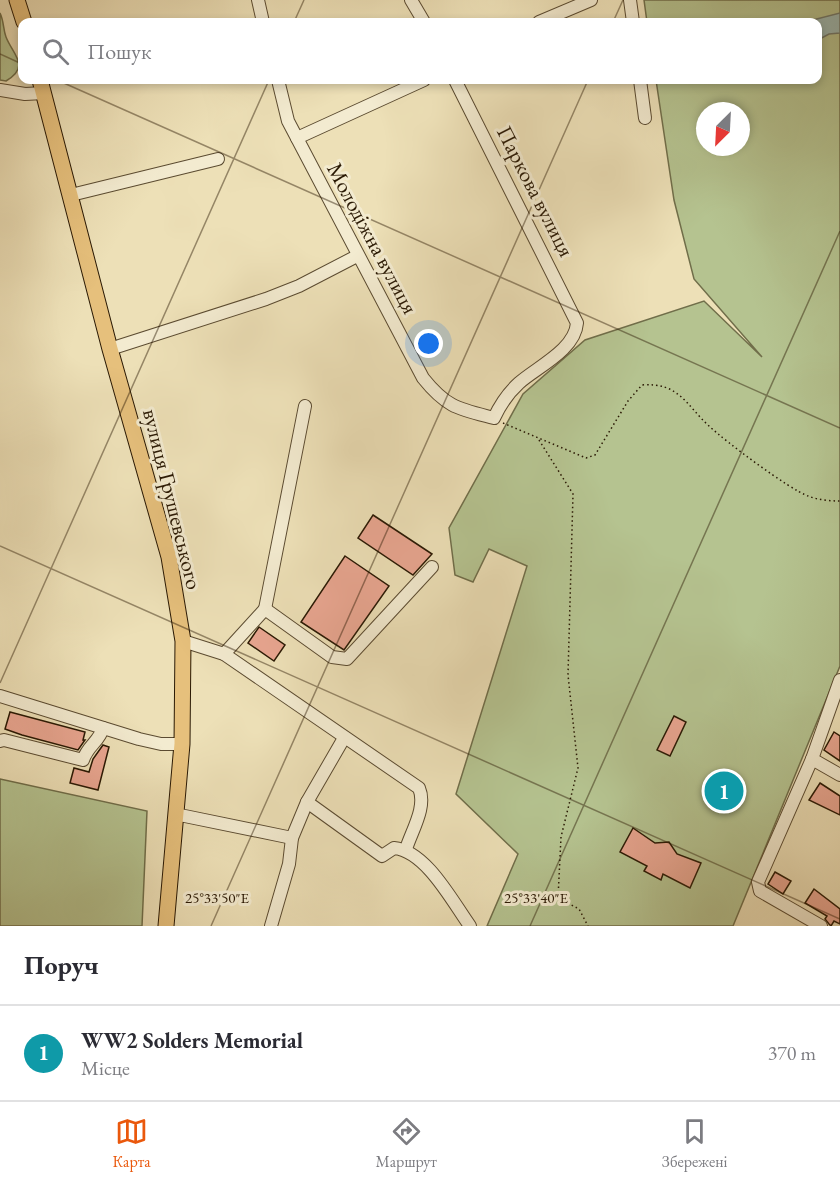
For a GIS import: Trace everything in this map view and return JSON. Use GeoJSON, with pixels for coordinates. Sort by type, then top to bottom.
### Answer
{"type":"FeatureCollection","features":[{"type":"Feature","properties":{"kind":"main road"},"geometry":{"type":"LineString","coordinates":[[17,0],[23,18]]}},
{"type":"Feature","properties":{"kind":"main road","name":"вулиця Грушевського"},"geometry":{"type":"LineString","coordinates":[[42,86],[110,350],[169,556],[183,641],[182,744],[166,926]]}},
{"type":"Feature","properties":{"kind":"street"},"geometry":{"type":"LineString","coordinates":[[258,0],[262,18]]}},
{"type":"Feature","properties":{"kind":"street"},"geometry":{"type":"LineString","coordinates":[[411,0],[422,18]]}},
{"type":"Feature","properties":{"kind":"street"},"geometry":{"type":"LineString","coordinates":[[548,18],[591,0]]}},
{"type":"Feature","properties":{"kind":"street"},"geometry":{"type":"LineString","coordinates":[[630,0],[632,18]]}},
{"type":"Feature","properties":{"kind":"street","name":"Молодіжна вулиця"},"geometry":{"type":"LineString","coordinates":[[279,84],[288,121],[423,378],[439,398],[461,410],[494,418]]}},
{"type":"Feature","properties":{"kind":"street"},"geometry":{"type":"LineString","coordinates":[[297,138],[415,84]]}},
{"type":"Feature","properties":{"kind":"street","name":"Паркова вулиця"},"geometry":{"type":"LineString","coordinates":[[456,84],[577,323],[568,343],[517,384],[494,418]]}},
{"type":"Feature","properties":{"kind":"street"},"geometry":{"type":"LineString","coordinates":[[641,84],[645,118]]}},
{"type":"Feature","properties":{"kind":"street"},"geometry":{"type":"LineString","coordinates":[[0,90],[25,94],[42,86]]}},
{"type":"Feature","properties":{"kind":"street"},"geometry":{"type":"LineString","coordinates":[[71,195],[218,159]]}},
{"type":"Feature","properties":{"kind":"street"},"geometry":{"type":"LineString","coordinates":[[110,350],[266,299],[299,286],[357,256]]}},
{"type":"Feature","properties":{"kind":"street"},"geometry":{"type":"LineString","coordinates":[[224,654],[265,609],[305,406]]}},
{"type":"Feature","properties":{"kind":"street"},"geometry":{"type":"LineString","coordinates":[[265,609],[332,657],[347,659],[432,567]]}},
{"type":"Feature","properties":{"kind":"street"},"geometry":{"type":"LineString","coordinates":[[183,641],[224,654],[419,788],[423,797],[421,807],[406,849]]}},
{"type":"Feature","properties":{"kind":"street"},"geometry":{"type":"LineString","coordinates":[[821,926],[760,891],[758,882],[812,759],[840,680]]}},
{"type":"Feature","properties":{"kind":"street"},"geometry":{"type":"LineString","coordinates":[[0,696],[161,744],[182,744]]}},
{"type":"Feature","properties":{"kind":"street"},"geometry":{"type":"LineString","coordinates":[[0,741],[4,740],[83,760],[87,747],[101,736],[103,728]]}},
{"type":"Feature","properties":{"kind":"street"},"geometry":{"type":"LineString","coordinates":[[271,926],[289,864],[292,838],[307,802],[344,738]]}},
{"type":"Feature","properties":{"kind":"street"},"geometry":{"type":"LineString","coordinates":[[812,759],[840,775]]}},
{"type":"Feature","properties":{"kind":"street"},"geometry":{"type":"LineString","coordinates":[[307,802],[382,856],[394,848],[406,849],[421,859],[470,926]]}},
{"type":"Feature","properties":{"kind":"street"},"geometry":{"type":"LineString","coordinates":[[175,814],[292,838]]}},
{"type":"Feature","properties":{"kind":"path"},"geometry":{"type":"LineString","coordinates":[[494,418],[539,440],[586,458],[595,455],[628,400],[642,385],[659,384],[674,391],[693,406],[709,426],[785,483],[807,496],[840,501]]}},
{"type":"Feature","properties":{"kind":"path"},"geometry":{"type":"LineString","coordinates":[[539,440],[573,494],[568,675],[578,768],[561,837],[558,898],[579,909],[588,926]]}},
{"type":"Feature","properties":{"kind":"green space"},"geometry":{"type":"Polygon","coordinates":[[[644,0],[840,0],[840,666],[733,926],[487,926],[518,854],[456,794],[527,566],[489,549],[473,582],[455,575],[449,528],[523,394],[585,340],[704,301],[762,357],[694,279],[674,200],[657,84],[822,84],[822,18],[646,18],[644,0]]]}},
{"type":"Feature","properties":{"kind":"green space"},"geometry":{"type":"Polygon","coordinates":[[[0,13],[6,37],[18,60],[18,70],[6,81],[0,80],[0,13]]]}},
{"type":"Feature","properties":{"kind":"green space"},"geometry":{"type":"Polygon","coordinates":[[[0,779],[147,811],[142,926],[0,926],[0,779]]]}},
{"type":"Feature","properties":{"kind":"water"},"geometry":{"type":"Polygon","coordinates":[[[840,13],[840,33],[829,34],[822,38],[821,18],[840,13]]]}},
{"type":"Feature","properties":{"kind":"building"},"geometry":{"type":"Polygon","coordinates":[[[373,515],[432,554],[413,575],[358,538],[373,515]]]}},
{"type":"Feature","properties":{"kind":"building"},"geometry":{"type":"Polygon","coordinates":[[[345,556],[389,586],[344,650],[301,622],[345,556]]]}},
{"type":"Feature","properties":{"kind":"building"},"geometry":{"type":"Polygon","coordinates":[[[259,627],[285,645],[274,661],[248,643],[259,627]]]}},
{"type":"Feature","properties":{"kind":"building"},"geometry":{"type":"Polygon","coordinates":[[[10,712],[85,732],[83,740],[85,740],[78,750],[5,729],[10,712]]]}},
{"type":"Feature","properties":{"kind":"building"},"geometry":{"type":"Polygon","coordinates":[[[674,716],[686,722],[670,756],[657,750],[674,716]]]}},
{"type":"Feature","properties":{"kind":"building"},"geometry":{"type":"Polygon","coordinates":[[[834,732],[840,736],[840,761],[824,750],[834,732]]]}},
{"type":"Feature","properties":{"kind":"building"},"geometry":{"type":"Polygon","coordinates":[[[103,745],[109,747],[98,790],[70,783],[74,768],[89,772],[93,759],[103,745]]]}},
{"type":"Feature","properties":{"kind":"building"},"geometry":{"type":"Polygon","coordinates":[[[820,783],[840,796],[840,815],[809,800],[820,783]]]}},
{"type":"Feature","properties":{"kind":"building"},"geometry":{"type":"Polygon","coordinates":[[[633,828],[655,843],[669,842],[677,854],[701,863],[690,888],[663,874],[661,880],[644,871],[647,866],[620,852],[633,828]]]}},
{"type":"Feature","properties":{"kind":"building"},"geometry":{"type":"Polygon","coordinates":[[[775,872],[791,881],[783,894],[768,884],[775,872]]]}},
{"type":"Feature","properties":{"kind":"building"},"geometry":{"type":"Polygon","coordinates":[[[814,889],[840,909],[840,924],[834,921],[831,926],[825,919],[827,916],[805,903],[814,889]]]}},
{"type":"Feature","properties":{"kind":"place","name":"WW2 Solders Memorial"},"geometry":{"type":"Point","coordinates":[724,791]}}]}
